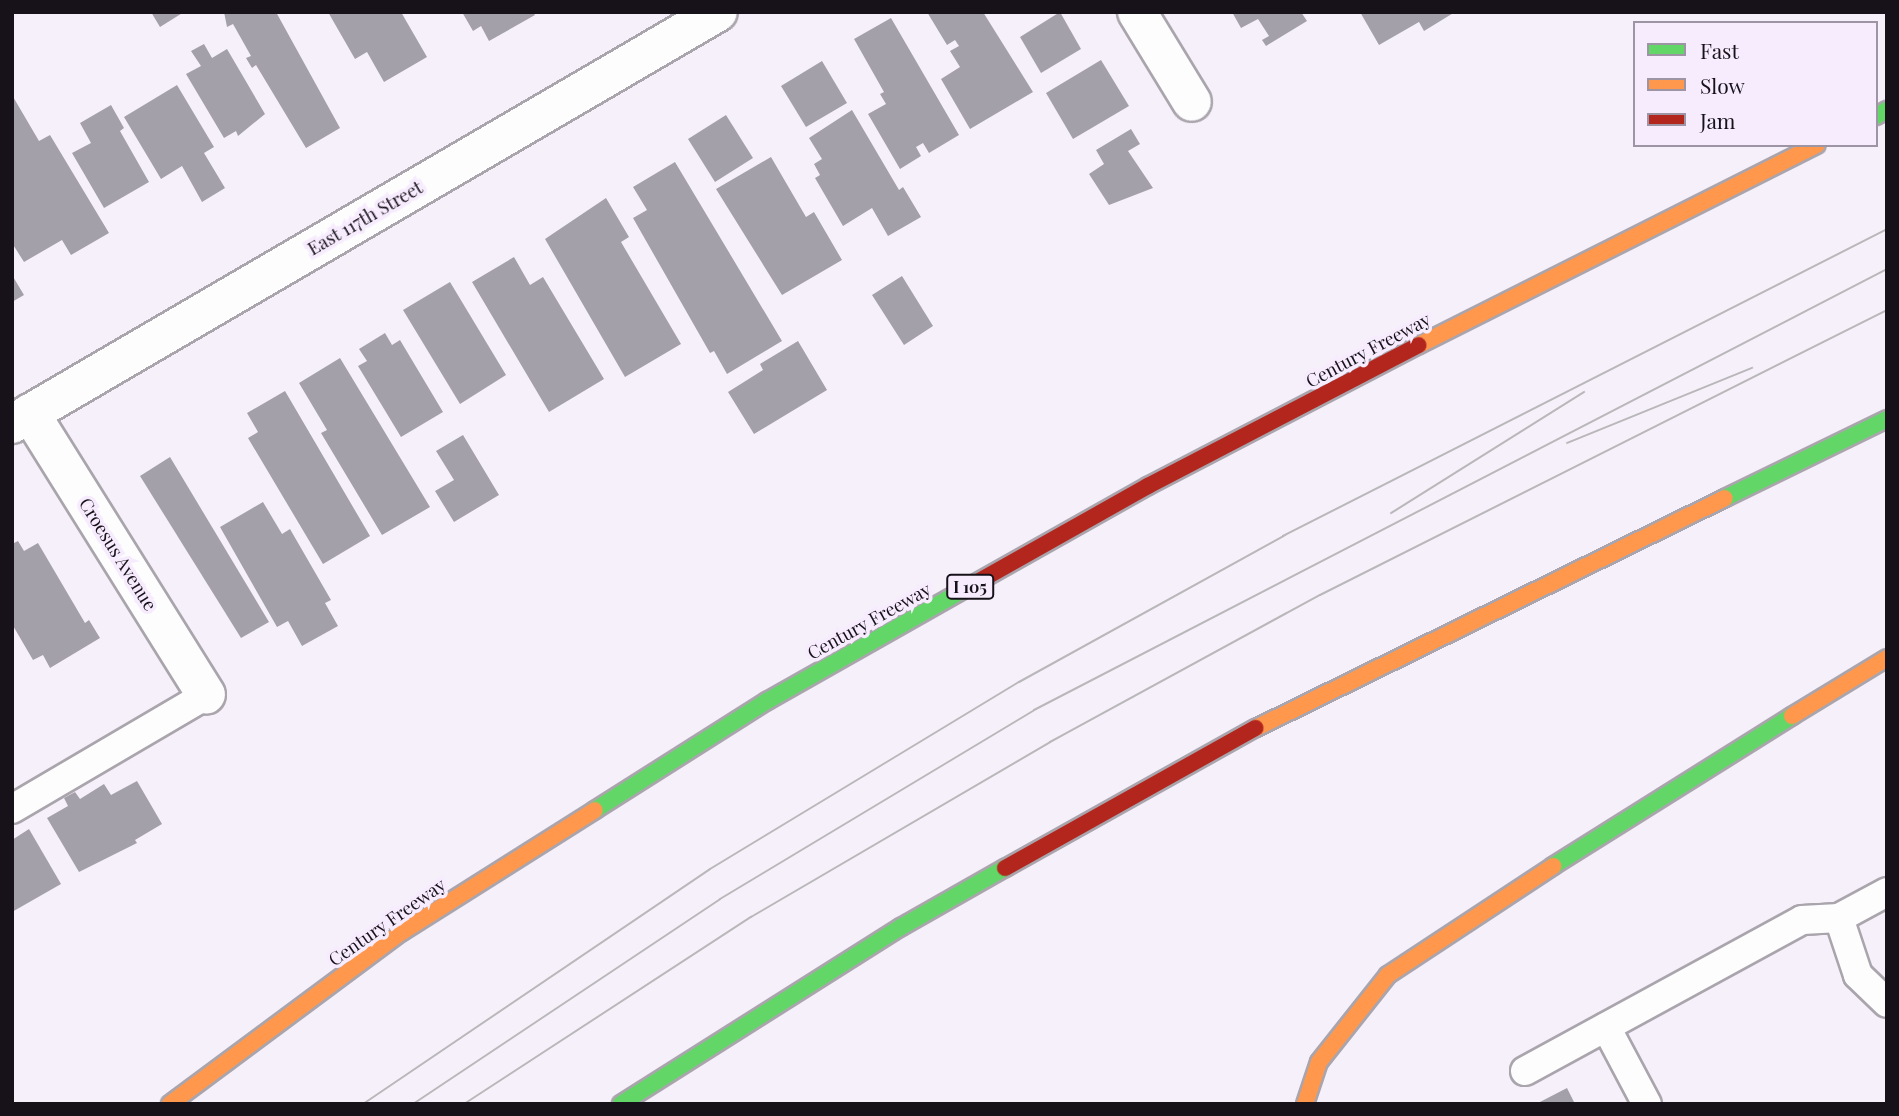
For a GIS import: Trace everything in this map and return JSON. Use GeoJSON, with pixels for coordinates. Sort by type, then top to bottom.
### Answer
{"type":"FeatureCollection","features":[{"type":"Feature","properties":{"kind":"highway","name":"Century Freeway"},"geometry":{"type":"LineString","coordinates":[[170,1104],[402,932],[767,701],[1148,486],[1535,284],[1812,147]]}},
{"type":"Feature","properties":{"kind":"highway"},"geometry":{"type":"LineString","coordinates":[[621,1104],[901,927],[1228,742],[1887,419]]}},
{"type":"Feature","properties":{"kind":"highway"},"geometry":{"type":"LineString","coordinates":[[1305,1104],[1319,1062],[1388,975],[1647,804],[1887,658]]}},
{"type":"Feature","properties":{"kind":"street","name":"East 117th Street"},"geometry":{"type":"LineString","coordinates":[[21,418],[718,12]]}},
{"type":"Feature","properties":{"kind":"street"},"geometry":{"type":"LineString","coordinates":[[1137,12],[1192,102]]}},
{"type":"Feature","properties":{"kind":"street","name":"Croesus Avenue"},"geometry":{"type":"LineString","coordinates":[[21,418],[206,695]]}},
{"type":"Feature","properties":{"kind":"lane"},"geometry":{"type":"LineString","coordinates":[[12,809],[206,695]]}},
{"type":"Feature","properties":{"kind":"lane"},"geometry":{"type":"LineString","coordinates":[[1525,1071],[1802,920],[1839,918],[1887,892]]}},
{"type":"Feature","properties":{"kind":"lane"},"geometry":{"type":"LineString","coordinates":[[1839,918],[1858,975],[1887,1003]]}},
{"type":"Feature","properties":{"kind":"lane"},"geometry":{"type":"LineString","coordinates":[[1606,1027],[1647,1104]]}},
{"type":"Feature","properties":{"kind":"building"},"geometry":{"type":"Polygon","coordinates":[[[151,12],[184,12],[160,27],[151,12]]]}},
{"type":"Feature","properties":{"kind":"building"},"geometry":{"type":"Polygon","coordinates":[[[224,12],[276,12],[340,128],[306,148],[256,65],[252,68],[246,58],[251,56],[233,24],[227,27],[224,12]]]}},
{"type":"Feature","properties":{"kind":"building"},"geometry":{"type":"Polygon","coordinates":[[[328,12],[401,12],[427,57],[384,82],[367,52],[355,59],[328,12]]]}},
{"type":"Feature","properties":{"kind":"building"},"geometry":{"type":"Polygon","coordinates":[[[462,12],[533,12],[535,15],[489,41],[481,26],[473,31],[462,12]]]}},
{"type":"Feature","properties":{"kind":"building"},"geometry":{"type":"Polygon","coordinates":[[[927,12],[983,12],[1033,92],[970,129],[941,79],[960,67],[950,51],[959,46],[955,40],[947,45],[927,12]]]}},
{"type":"Feature","properties":{"kind":"building"},"geometry":{"type":"Polygon","coordinates":[[[1060,12],[1081,49],[1041,73],[1020,37],[1060,12]]]}},
{"type":"Feature","properties":{"kind":"building"},"geometry":{"type":"Polygon","coordinates":[[[1232,12],[1301,12],[1307,21],[1266,46],[1262,40],[1269,36],[1258,19],[1241,28],[1232,12]]]}},
{"type":"Feature","properties":{"kind":"building"},"geometry":{"type":"Polygon","coordinates":[[[1360,12],[1455,12],[1424,31],[1419,22],[1379,45],[1360,12]]]}},
{"type":"Feature","properties":{"kind":"building"},"geometry":{"type":"Polygon","coordinates":[[[891,18],[959,135],[929,153],[923,143],[916,147],[921,156],[900,169],[868,114],[886,104],[880,94],[884,92],[854,39],[891,18]]]}},
{"type":"Feature","properties":{"kind":"building"},"geometry":{"type":"Polygon","coordinates":[[[204,44],[212,58],[227,49],[265,114],[238,136],[236,131],[224,138],[186,74],[201,66],[191,51],[204,44]]]}},
{"type":"Feature","properties":{"kind":"building"},"geometry":{"type":"Polygon","coordinates":[[[1101,60],[1129,106],[1073,139],[1046,93],[1101,60]]]}},
{"type":"Feature","properties":{"kind":"building"},"geometry":{"type":"Polygon","coordinates":[[[822,61],[847,103],[806,127],[781,86],[822,61]]]}},
{"type":"Feature","properties":{"kind":"building"},"geometry":{"type":"Polygon","coordinates":[[[177,85],[214,147],[204,153],[225,188],[202,202],[182,166],[161,179],[124,117],[177,85]]]}},
{"type":"Feature","properties":{"kind":"building"},"geometry":{"type":"Polygon","coordinates":[[[12,95],[39,141],[50,135],[109,233],[71,255],[62,240],[24,262],[12,243],[12,95]]]}},
{"type":"Feature","properties":{"kind":"building"},"geometry":{"type":"Polygon","coordinates":[[[111,105],[124,128],[120,131],[149,182],[104,208],[72,153],[91,143],[80,123],[111,105]]]}},
{"type":"Feature","properties":{"kind":"building"},"geometry":{"type":"Polygon","coordinates":[[[852,110],[899,190],[903,187],[921,217],[888,236],[872,208],[843,226],[815,178],[820,175],[814,164],[822,159],[809,138],[852,110]]]}},
{"type":"Feature","properties":{"kind":"building"},"geometry":{"type":"Polygon","coordinates":[[[726,115],[753,158],[715,182],[688,139],[726,115]]]}},
{"type":"Feature","properties":{"kind":"building"},"geometry":{"type":"Polygon","coordinates":[[[1131,129],[1140,144],[1128,151],[1153,188],[1109,205],[1089,174],[1104,164],[1096,150],[1131,129]]]}},
{"type":"Feature","properties":{"kind":"building"},"geometry":{"type":"Polygon","coordinates":[[[771,157],[806,217],[814,212],[842,260],[782,295],[716,189],[771,157]]]}},
{"type":"Feature","properties":{"kind":"building"},"geometry":{"type":"Polygon","coordinates":[[[675,162],[782,341],[727,374],[714,351],[710,353],[633,218],[647,210],[633,187],[675,162]]]}},
{"type":"Feature","properties":{"kind":"building"},"geometry":{"type":"Polygon","coordinates":[[[606,198],[629,237],[621,242],[681,344],[625,377],[545,239],[606,198]]]}},
{"type":"Feature","properties":{"kind":"building"},"geometry":{"type":"Polygon","coordinates":[[[514,257],[530,285],[543,277],[604,379],[549,412],[472,282],[514,257]]]}},
{"type":"Feature","properties":{"kind":"building"},"geometry":{"type":"Polygon","coordinates":[[[12,275],[24,295],[12,302],[12,275]]]}},
{"type":"Feature","properties":{"kind":"building"},"geometry":{"type":"Polygon","coordinates":[[[902,276],[933,326],[904,345],[872,295],[902,276]]]}},
{"type":"Feature","properties":{"kind":"building"},"geometry":{"type":"Polygon","coordinates":[[[450,282],[506,375],[460,404],[403,310],[450,282]]]}},
{"type":"Feature","properties":{"kind":"building"},"geometry":{"type":"Polygon","coordinates":[[[385,333],[392,345],[400,340],[443,412],[401,437],[358,366],[367,361],[359,349],[385,333]]]}},
{"type":"Feature","properties":{"kind":"building"},"geometry":{"type":"Polygon","coordinates":[[[798,341],[827,390],[754,434],[728,392],[763,370],[760,364],[798,341]]]}},
{"type":"Feature","properties":{"kind":"building"},"geometry":{"type":"Polygon","coordinates":[[[340,358],[430,507],[382,535],[321,433],[327,430],[299,383],[340,358]]]}},
{"type":"Feature","properties":{"kind":"building"},"geometry":{"type":"Polygon","coordinates":[[[285,391],[370,536],[323,564],[248,438],[258,432],[247,413],[285,391]]]}},
{"type":"Feature","properties":{"kind":"building"},"geometry":{"type":"Polygon","coordinates":[[[463,435],[499,495],[454,522],[435,491],[454,480],[436,451],[463,435]]]}},
{"type":"Feature","properties":{"kind":"building"},"geometry":{"type":"Polygon","coordinates":[[[170,457],[269,622],[241,638],[140,476],[170,457]]]}},
{"type":"Feature","properties":{"kind":"building"},"geometry":{"type":"Polygon","coordinates":[[[263,502],[282,534],[290,529],[331,600],[325,603],[338,626],[302,646],[288,621],[277,627],[220,527],[263,502]]]}},
{"type":"Feature","properties":{"kind":"building"},"geometry":{"type":"Polygon","coordinates":[[[18,541],[24,551],[38,543],[85,623],[89,620],[100,638],[50,668],[43,655],[33,660],[12,624],[12,544],[18,541]]]}},
{"type":"Feature","properties":{"kind":"building"},"geometry":{"type":"Polygon","coordinates":[[[137,781],[162,824],[135,840],[137,843],[79,872],[47,818],[68,806],[64,798],[75,792],[80,799],[104,784],[111,795],[137,781]]]}},
{"type":"Feature","properties":{"kind":"building"},"geometry":{"type":"Polygon","coordinates":[[[29,829],[61,884],[12,912],[12,840],[29,829]]]}},
{"type":"Feature","properties":{"kind":"building"},"geometry":{"type":"Polygon","coordinates":[[[1567,1088],[1575,1104],[1536,1104],[1567,1088]]]}},
{"type":"Feature","properties":{"kind":"tram line"},"geometry":{"type":"LineString","coordinates":[[363,1104],[710,869],[1019,682],[1283,536],[1887,229]]}},
{"type":"Feature","properties":{"kind":"tram line"},"geometry":{"type":"LineString","coordinates":[[413,1104],[720,899],[1034,710],[1887,269]]}},
{"type":"Feature","properties":{"kind":"tram line"},"geometry":{"type":"LineString","coordinates":[[464,1104],[751,917],[1050,742],[1320,595],[1887,310]]}},
{"type":"Feature","properties":{"kind":"tram line"},"geometry":{"type":"LineString","coordinates":[[1567,443],[1752,368]]}},
{"type":"Feature","properties":{"kind":"tram line"},"geometry":{"type":"LineString","coordinates":[[1391,513],[1584,392]]}},
{"type":"Feature","properties":{"kind":"traffic: fast"},"geometry":{"type":"LineString","coordinates":[[1878,115],[1887,110]]}},
{"type":"Feature","properties":{"kind":"traffic: fast"},"geometry":{"type":"LineString","coordinates":[[1725,498],[1887,419]]}},
{"type":"Feature","properties":{"kind":"traffic: fast"},"geometry":{"type":"LineString","coordinates":[[595,810],[767,701],[972,585]]}},
{"type":"Feature","properties":{"kind":"traffic: fast"},"geometry":{"type":"LineString","coordinates":[[1553,866],[1792,716]]}},
{"type":"Feature","properties":{"kind":"traffic: fast"},"geometry":{"type":"LineString","coordinates":[[621,1104],[901,927],[1005,868]]}},
{"type":"Feature","properties":{"kind":"traffic: slow"},"geometry":{"type":"LineString","coordinates":[[1419,345],[1812,147]]}},
{"type":"Feature","properties":{"kind":"traffic: slow"},"geometry":{"type":"LineString","coordinates":[[1256,728],[1725,498]]}},
{"type":"Feature","properties":{"kind":"traffic: slow"},"geometry":{"type":"LineString","coordinates":[[1792,716],[1887,658]]}},
{"type":"Feature","properties":{"kind":"traffic: slow"},"geometry":{"type":"LineString","coordinates":[[170,1104],[402,932],[595,810]]}},
{"type":"Feature","properties":{"kind":"traffic: slow"},"geometry":{"type":"LineString","coordinates":[[1305,1104],[1319,1062],[1388,975],[1553,866]]}},
{"type":"Feature","properties":{"kind":"traffic: jam"},"geometry":{"type":"LineString","coordinates":[[972,585],[1148,486],[1419,345]]}},
{"type":"Feature","properties":{"kind":"traffic: jam"},"geometry":{"type":"LineString","coordinates":[[1005,868],[1256,728]]}}]}
